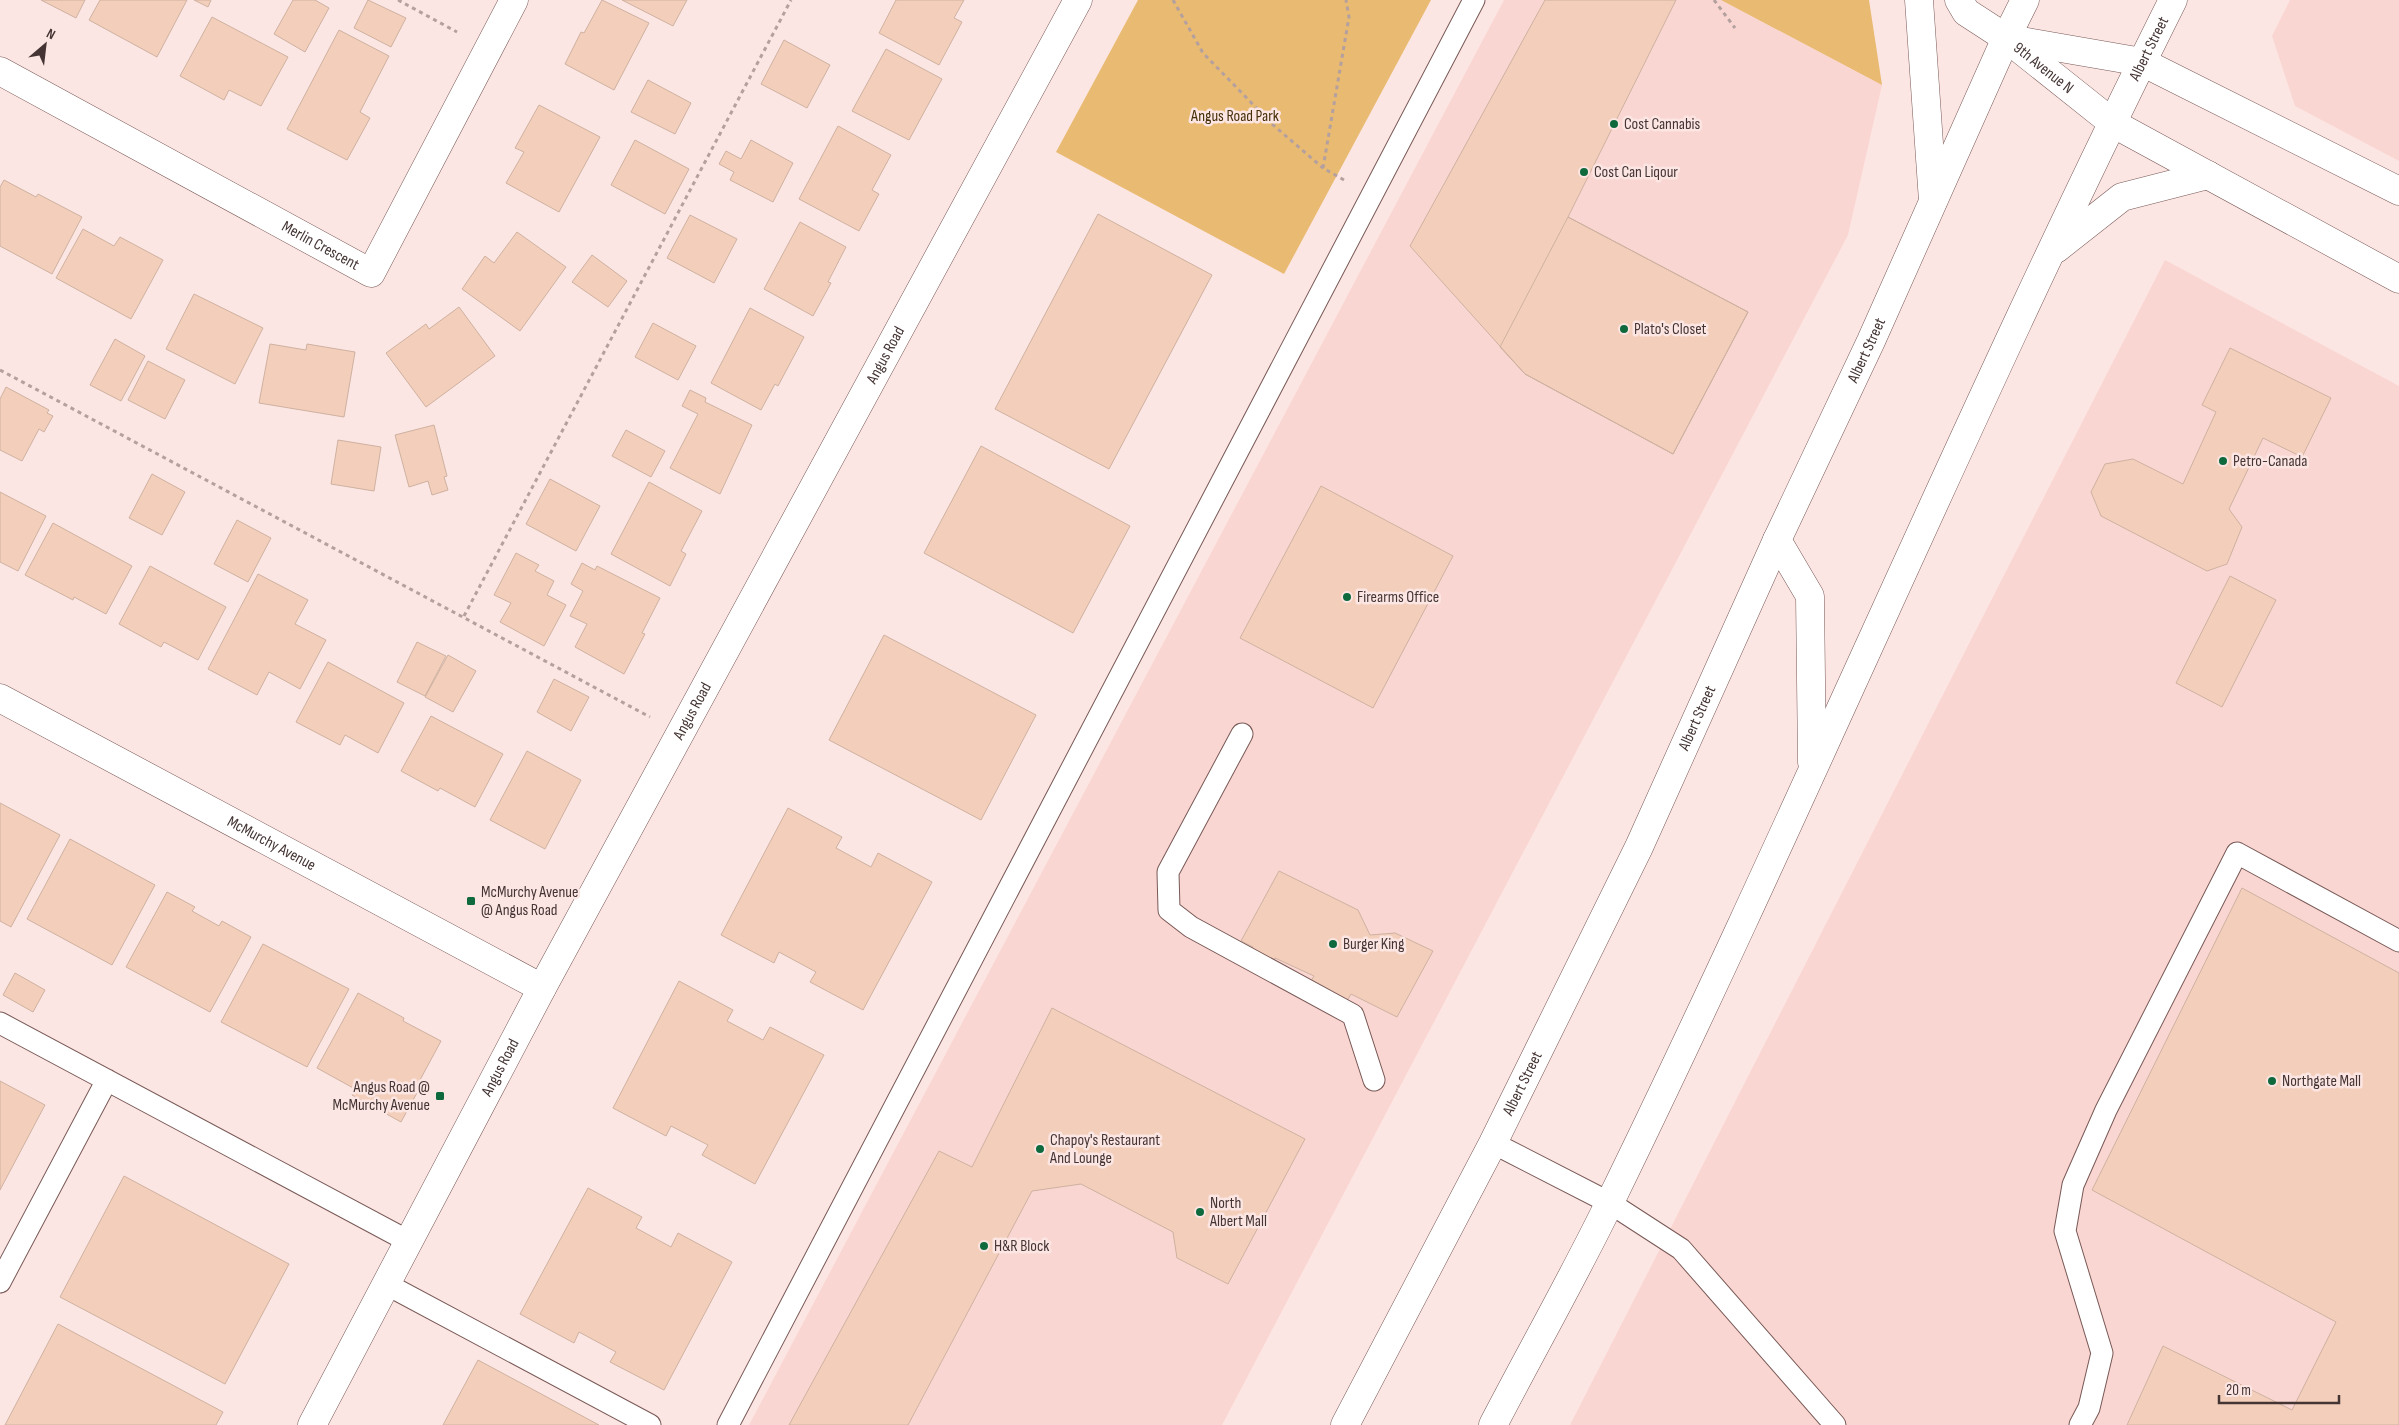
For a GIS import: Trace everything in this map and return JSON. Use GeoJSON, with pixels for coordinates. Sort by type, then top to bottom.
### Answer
{"type":"FeatureCollection","features":[{"type":"Feature","properties":{"kind":"main road","name":"Merlin Crescent"},"geometry":{"type":"LineString","coordinates":[[0,72],[371,273],[514,0]]}},
{"type":"Feature","properties":{"kind":"main road","name":"Angus Road"},"geometry":{"type":"LineString","coordinates":[[312,1425],[542,988],[1078,0]]}},
{"type":"Feature","properties":{"kind":"main road"},"geometry":{"type":"LineString","coordinates":[[1919,0],[1933,200]]}},
{"type":"Feature","properties":{"kind":"main road"},"geometry":{"type":"LineString","coordinates":[[1959,0],[1966,12],[2006,38]]}},
{"type":"Feature","properties":{"kind":"main road","name":"Albert Street"},"geometry":{"type":"LineString","coordinates":[[1345,1425],[1493,1142],[1639,847],[1777,540],[1871,341],[2024,0]]}},
{"type":"Feature","properties":{"kind":"main road","name":"Albert Street"},"geometry":{"type":"LineString","coordinates":[[1493,1425],[1610,1203],[1812,770],[1896,584],[2051,253],[2173,0]]}},
{"type":"Feature","properties":{"kind":"main road","name":"9th Avenue N"},"geometry":{"type":"LineString","coordinates":[[2006,38],[2142,62],[2399,191]]}},
{"type":"Feature","properties":{"kind":"main road","name":"9th Avenue N"},"geometry":{"type":"LineString","coordinates":[[2006,38],[2114,124],[2399,279]]}},
{"type":"Feature","properties":{"kind":"main road"},"geometry":{"type":"LineString","coordinates":[[2051,253],[2122,197],[2208,175]]}},
{"type":"Feature","properties":{"kind":"main road"},"geometry":{"type":"LineString","coordinates":[[1777,540],[1810,596],[1812,770]]}},
{"type":"Feature","properties":{"kind":"main road","name":"McMurchy Avenue"},"geometry":{"type":"LineString","coordinates":[[0,698],[542,988]]}},
{"type":"Feature","properties":{"kind":"lane"},"geometry":{"type":"LineString","coordinates":[[728,1425],[1474,0]]}},
{"type":"Feature","properties":{"kind":"lane"},"geometry":{"type":"LineString","coordinates":[[1242,734],[1168,872],[1169,910],[1191,928],[1354,1015],[1374,1080]]}},
{"type":"Feature","properties":{"kind":"lane"},"geometry":{"type":"LineString","coordinates":[[2080,1425],[2089,1408],[2102,1353],[2065,1232],[2073,1185],[2106,1110],[2237,854],[2399,942]]}},
{"type":"Feature","properties":{"kind":"lane"},"geometry":{"type":"LineString","coordinates":[[0,1023],[408,1241]]}},
{"type":"Feature","properties":{"kind":"lane"},"geometry":{"type":"LineString","coordinates":[[0,1282],[107,1080]]}},
{"type":"Feature","properties":{"kind":"lane"},"geometry":{"type":"LineString","coordinates":[[1493,1142],[1610,1203],[1681,1249],[1835,1425]]}},
{"type":"Feature","properties":{"kind":"lane"},"geometry":{"type":"LineString","coordinates":[[386,1284],[650,1425]]}},
{"type":"Feature","properties":{"kind":"path"},"geometry":{"type":"LineString","coordinates":[[398,0],[489,48]]}},
{"type":"Feature","properties":{"kind":"path"},"geometry":{"type":"LineString","coordinates":[[464,616],[791,0]]}},
{"type":"Feature","properties":{"kind":"path"},"geometry":{"type":"LineString","coordinates":[[1173,0],[1203,53],[1272,124],[1323,168],[1371,195]]}},
{"type":"Feature","properties":{"kind":"path"},"geometry":{"type":"LineString","coordinates":[[1323,168],[1349,17],[1346,0]]}},
{"type":"Feature","properties":{"kind":"path"},"geometry":{"type":"LineString","coordinates":[[1714,0],[1735,28]]}},
{"type":"Feature","properties":{"kind":"path"},"geometry":{"type":"LineString","coordinates":[[0,370],[680,733]]}},
{"type":"Feature","properties":{"kind":"shaded area"},"geometry":{"type":"Polygon","coordinates":[[[1504,0],[1721,0],[1882,85],[1848,235],[1222,1425],[749,1425],[1504,0]]]}},
{"type":"Feature","properties":{"kind":"shaded area"},"geometry":{"type":"Polygon","coordinates":[[[2290,0],[2399,0],[2399,161],[2295,106],[2272,36],[2290,0]]]}},
{"type":"Feature","properties":{"kind":"shaded area"},"geometry":{"type":"Polygon","coordinates":[[[2165,260],[2399,386],[2399,1425],[1570,1425],[2165,260]]]}},
{"type":"Feature","properties":{"kind":"green space","name":"Angus Road Park"},"geometry":{"type":"Polygon","coordinates":[[[1138,0],[1431,0],[1284,274],[1056,152],[1138,0]]]}},
{"type":"Feature","properties":{"kind":"green space"},"geometry":{"type":"Polygon","coordinates":[[[1721,0],[1869,0],[1882,85],[1721,0]]]}},
{"type":"Feature","properties":{"kind":"building"},"geometry":{"type":"Polygon","coordinates":[[[41,0],[85,0],[76,18],[41,0]]]}},
{"type":"Feature","properties":{"kind":"building"},"geometry":{"type":"Polygon","coordinates":[[[100,0],[187,0],[157,57],[89,20],[100,0]]]}},
{"type":"Feature","properties":{"kind":"building"},"geometry":{"type":"Polygon","coordinates":[[[194,0],[211,0],[208,7],[194,0]]]}},
{"type":"Feature","properties":{"kind":"building"},"geometry":{"type":"Polygon","coordinates":[[[293,0],[315,0],[329,8],[305,52],[274,34],[293,0]]]}},
{"type":"Feature","properties":{"kind":"building"},"geometry":{"type":"Polygon","coordinates":[[[368,0],[406,18],[391,47],[354,28],[368,0]]]}},
{"type":"Feature","properties":{"kind":"building"},"geometry":{"type":"Polygon","coordinates":[[[602,0],[649,23],[614,90],[565,64],[581,32],[584,33],[602,0]]]}},
{"type":"Feature","properties":{"kind":"building"},"geometry":{"type":"Polygon","coordinates":[[[622,0],[687,0],[673,26],[622,0]]]}},
{"type":"Feature","properties":{"kind":"building"},"geometry":{"type":"Polygon","coordinates":[[[896,0],[964,0],[954,18],[962,22],[939,65],[879,33],[896,0]]]}},
{"type":"Feature","properties":{"kind":"building"},"geometry":{"type":"Polygon","coordinates":[[[1545,0],[1676,0],[1568,217],[1748,312],[1673,454],[1525,374],[1410,246],[1545,0]]]}},
{"type":"Feature","properties":{"kind":"building"},"geometry":{"type":"Polygon","coordinates":[[[212,17],[288,57],[261,106],[229,90],[224,100],[180,76],[212,17]]]}},
{"type":"Feature","properties":{"kind":"building"},"geometry":{"type":"Polygon","coordinates":[[[339,30],[389,56],[360,112],[370,118],[347,160],[287,129],[339,30]]]}},
{"type":"Feature","properties":{"kind":"building"},"geometry":{"type":"Polygon","coordinates":[[[784,40],[830,65],[807,108],[761,84],[784,40]]]}},
{"type":"Feature","properties":{"kind":"building"},"geometry":{"type":"Polygon","coordinates":[[[886,49],[942,79],[909,140],[852,111],[886,49]]]}},
{"type":"Feature","properties":{"kind":"building"},"geometry":{"type":"Polygon","coordinates":[[[648,80],[691,103],[675,134],[631,112],[648,80]]]}},
{"type":"Feature","properties":{"kind":"building"},"geometry":{"type":"Polygon","coordinates":[[[539,105],[600,137],[559,212],[506,183],[524,152],[515,148],[539,105]]]}},
{"type":"Feature","properties":{"kind":"building"},"geometry":{"type":"Polygon","coordinates":[[[838,126],[891,155],[872,190],[879,194],[859,231],[799,199],[838,126]]]}},
{"type":"Feature","properties":{"kind":"building"},"geometry":{"type":"Polygon","coordinates":[[[635,140],[689,169],[665,214],[611,185],[635,140]]]}},
{"type":"Feature","properties":{"kind":"building"},"geometry":{"type":"Polygon","coordinates":[[[751,140],[793,163],[773,202],[730,180],[734,172],[719,164],[726,151],[741,159],[751,140]]]}},
{"type":"Feature","properties":{"kind":"building"},"geometry":{"type":"Polygon","coordinates":[[[4,180],[36,197],[38,194],[82,217],[52,274],[0,246],[0,187],[4,180]]]}},
{"type":"Feature","properties":{"kind":"building"},"geometry":{"type":"Polygon","coordinates":[[[1098,214],[1212,275],[1109,469],[995,409],[1098,214]]]}},
{"type":"Feature","properties":{"kind":"building"},"geometry":{"type":"Polygon","coordinates":[[[690,215],[737,239],[714,283],[667,258],[690,215]]]}},
{"type":"Feature","properties":{"kind":"building","name":"Plato's Closet"},"geometry":{"type":"Polygon","coordinates":[[[1568,217],[1748,312],[1673,454],[1525,374],[1500,347],[1568,217]]]}},
{"type":"Feature","properties":{"kind":"building"},"geometry":{"type":"Polygon","coordinates":[[[800,222],[846,247],[828,282],[831,283],[813,316],[764,289],[800,222]]]}},
{"type":"Feature","properties":{"kind":"building"},"geometry":{"type":"Polygon","coordinates":[[[83,229],[114,246],[120,237],[163,260],[131,319],[56,278],[83,229]]]}},
{"type":"Feature","properties":{"kind":"building"},"geometry":{"type":"Polygon","coordinates":[[[517,232],[566,267],[520,331],[462,289],[485,256],[494,263],[517,232]]]}},
{"type":"Feature","properties":{"kind":"building"},"geometry":{"type":"Polygon","coordinates":[[[592,255],[627,281],[608,307],[572,282],[592,255]]]}},
{"type":"Feature","properties":{"kind":"building"},"geometry":{"type":"Polygon","coordinates":[[[194,294],[263,328],[235,384],[166,349],[194,294]]]}},
{"type":"Feature","properties":{"kind":"building"},"geometry":{"type":"Polygon","coordinates":[[[459,307],[495,356],[426,407],[386,353],[426,324],[429,329],[459,307]]]}},
{"type":"Feature","properties":{"kind":"building"},"geometry":{"type":"Polygon","coordinates":[[[750,308],[804,337],[778,386],[775,384],[761,410],[711,383],[750,308]]]}},
{"type":"Feature","properties":{"kind":"building"},"geometry":{"type":"Polygon","coordinates":[[[653,323],[696,346],[678,380],[635,357],[653,323]]]}},
{"type":"Feature","properties":{"kind":"building"},"geometry":{"type":"Polygon","coordinates":[[[115,339],[145,356],[121,401],[90,385],[115,339]]]}},
{"type":"Feature","properties":{"kind":"building"},"geometry":{"type":"Polygon","coordinates":[[[270,344],[306,350],[307,344],[355,352],[344,417],[259,403],[270,344]]]}},
{"type":"Feature","properties":{"kind":"building","name":"Petro-Canada"},"geometry":{"type":"Polygon","coordinates":[[[2230,348],[2331,398],[2302,457],[2263,438],[2229,509],[2242,527],[2227,564],[2207,571],[2101,516],[2091,492],[2105,464],[2133,459],[2183,484],[2216,412],[2202,405],[2230,348]]]}},
{"type":"Feature","properties":{"kind":"building"},"geometry":{"type":"Polygon","coordinates":[[[148,361],[185,380],[165,419],[128,400],[148,361]]]}},
{"type":"Feature","properties":{"kind":"building"},"geometry":{"type":"Polygon","coordinates":[[[6,387],[49,410],[47,413],[53,416],[44,432],[39,429],[22,461],[0,450],[0,399],[6,387]]]}},
{"type":"Feature","properties":{"kind":"building"},"geometry":{"type":"Polygon","coordinates":[[[690,390],[706,398],[705,402],[752,425],[720,494],[670,468],[698,414],[682,406],[690,390]]]}},
{"type":"Feature","properties":{"kind":"building"},"geometry":{"type":"Polygon","coordinates":[[[434,425],[447,476],[444,477],[448,490],[432,495],[428,481],[409,487],[395,435],[434,425]]]}},
{"type":"Feature","properties":{"kind":"building"},"geometry":{"type":"Polygon","coordinates":[[[626,430],[665,451],[651,477],[612,456],[626,430]]]}},
{"type":"Feature","properties":{"kind":"building"},"geometry":{"type":"Polygon","coordinates":[[[338,440],[381,447],[374,491],[331,484],[338,440]]]}},
{"type":"Feature","properties":{"kind":"building"},"geometry":{"type":"Polygon","coordinates":[[[981,446],[1130,526],[1073,633],[924,553],[981,446]]]}},
{"type":"Feature","properties":{"kind":"building"},"geometry":{"type":"Polygon","coordinates":[[[152,474],[185,492],[162,535],[129,518],[152,474]]]}},
{"type":"Feature","properties":{"kind":"building"},"geometry":{"type":"Polygon","coordinates":[[[550,479],[600,506],[576,551],[526,524],[550,479]]]}},
{"type":"Feature","properties":{"kind":"building"},"geometry":{"type":"Polygon","coordinates":[[[649,482],[702,511],[681,551],[686,554],[670,586],[611,554],[649,482]]]}},
{"type":"Feature","properties":{"kind":"building","name":"Firearms Office"},"geometry":{"type":"Polygon","coordinates":[[[1321,486],[1453,556],[1373,708],[1240,638],[1321,486]]]}},
{"type":"Feature","properties":{"kind":"building"},"geometry":{"type":"Polygon","coordinates":[[[0,492],[46,516],[18,571],[0,562],[0,492]]]}},
{"type":"Feature","properties":{"kind":"building"},"geometry":{"type":"Polygon","coordinates":[[[237,520],[271,538],[248,582],[214,564],[237,520]]]}},
{"type":"Feature","properties":{"kind":"building"},"geometry":{"type":"Polygon","coordinates":[[[53,523],[132,566],[106,614],[74,597],[73,600],[25,575],[53,523]]]}},
{"type":"Feature","properties":{"kind":"building"},"geometry":{"type":"Polygon","coordinates":[[[516,553],[539,565],[535,571],[554,581],[547,595],[566,605],[544,646],[500,622],[511,603],[494,595],[516,553]]]}},
{"type":"Feature","properties":{"kind":"building"},"geometry":{"type":"Polygon","coordinates":[[[582,563],[595,570],[597,566],[660,598],[642,633],[645,634],[624,674],[575,647],[587,624],[570,616],[583,591],[571,584],[582,563]]]}},
{"type":"Feature","properties":{"kind":"building"},"geometry":{"type":"Polygon","coordinates":[[[150,566],[226,607],[198,660],[164,642],[161,647],[119,624],[150,566]]]}},
{"type":"Feature","properties":{"kind":"building"},"geometry":{"type":"Polygon","coordinates":[[[258,574],[308,600],[295,624],[326,640],[300,689],[269,672],[257,695],[208,669],[258,574]]]}},
{"type":"Feature","properties":{"kind":"building"},"geometry":{"type":"Polygon","coordinates":[[[2230,576],[2276,600],[2222,707],[2176,683],[2230,576]]]}},
{"type":"Feature","properties":{"kind":"building"},"geometry":{"type":"Polygon","coordinates":[[[884,635],[1036,715],[981,820],[829,740],[884,635]]]}},
{"type":"Feature","properties":{"kind":"building"},"geometry":{"type":"Polygon","coordinates":[[[417,642],[446,656],[425,696],[397,682],[417,642]]]}},
{"type":"Feature","properties":{"kind":"building"},"geometry":{"type":"Polygon","coordinates":[[[448,655],[476,671],[453,712],[425,697],[448,655]]]}},
{"type":"Feature","properties":{"kind":"building"},"geometry":{"type":"Polygon","coordinates":[[[328,662],[404,703],[378,753],[345,735],[340,745],[296,722],[328,662]]]}},
{"type":"Feature","properties":{"kind":"building"},"geometry":{"type":"Polygon","coordinates":[[[554,679],[589,697],[571,731],[537,712],[554,679]]]}},
{"type":"Feature","properties":{"kind":"building"},"geometry":{"type":"Polygon","coordinates":[[[431,716],[503,754],[475,807],[440,788],[438,791],[401,771],[431,716]]]}},
{"type":"Feature","properties":{"kind":"building"},"geometry":{"type":"Polygon","coordinates":[[[527,751],[581,780],[545,849],[490,820],[527,751]]]}},
{"type":"Feature","properties":{"kind":"building"},"geometry":{"type":"Polygon","coordinates":[[[0,803],[60,835],[11,927],[0,921],[0,803]]]}},
{"type":"Feature","properties":{"kind":"building"},"geometry":{"type":"Polygon","coordinates":[[[788,808],[842,837],[836,848],[871,867],[878,853],[932,882],[863,1010],[810,982],[816,972],[779,952],[774,963],[721,935],[788,808]]]}},
{"type":"Feature","properties":{"kind":"building"},"geometry":{"type":"Polygon","coordinates":[[[70,839],[155,885],[112,965],[27,919],[70,839]]]}},
{"type":"Feature","properties":{"kind":"building","name":"Burger King"},"geometry":{"type":"Polygon","coordinates":[[[1279,871],[1358,910],[1370,935],[1395,933],[1433,951],[1397,1017],[1351,994],[1345,1004],[1309,984],[1314,976],[1275,958],[1269,967],[1247,954],[1253,947],[1241,941],[1279,871]]]}},
{"type":"Feature","properties":{"kind":"building","name":"Northgate Mall"},"geometry":{"type":"Polygon","coordinates":[[[2242,888],[2399,973],[2399,1425],[2127,1425],[2163,1346],[2292,1410],[2336,1322],[2092,1190],[2242,888]]]}},
{"type":"Feature","properties":{"kind":"building"},"geometry":{"type":"Polygon","coordinates":[[[167,892],[195,907],[192,911],[219,926],[222,921],[251,937],[210,1012],[126,967],[167,892]]]}},
{"type":"Feature","properties":{"kind":"building"},"geometry":{"type":"Polygon","coordinates":[[[263,944],[349,989],[307,1067],[221,1022],[263,944]]]}},
{"type":"Feature","properties":{"kind":"building"},"geometry":{"type":"Polygon","coordinates":[[[15,973],[45,990],[33,1012],[3,995],[15,973]]]}},
{"type":"Feature","properties":{"kind":"building"},"geometry":{"type":"Polygon","coordinates":[[[679,981],[733,1010],[727,1021],[763,1040],[770,1027],[824,1055],[755,1184],[702,1155],[708,1145],[671,1126],[666,1136],[613,1108],[679,981]]]}},
{"type":"Feature","properties":{"kind":"building"},"geometry":{"type":"Polygon","coordinates":[[[358,993],[404,1018],[403,1021],[441,1041],[420,1080],[423,1082],[401,1122],[352,1095],[355,1089],[317,1068],[358,993]]]}},
{"type":"Feature","properties":{"kind":"building","name":"North Albert Mall"},"geometry":{"type":"Polygon","coordinates":[[[1052,1008],[1305,1139],[1228,1284],[1177,1258],[1173,1232],[1081,1184],[1032,1191],[908,1425],[789,1425],[939,1151],[972,1167],[1052,1008]]]}},
{"type":"Feature","properties":{"kind":"building"},"geometry":{"type":"Polygon","coordinates":[[[0,1081],[45,1105],[0,1190],[0,1081]]]}},
{"type":"Feature","properties":{"kind":"building"},"geometry":{"type":"Polygon","coordinates":[[[124,1176],[289,1264],[225,1384],[60,1297],[124,1176]]]}},
{"type":"Feature","properties":{"kind":"building"},"geometry":{"type":"Polygon","coordinates":[[[588,1188],[642,1217],[636,1228],[671,1247],[678,1233],[732,1262],[664,1390],[610,1362],[616,1352],[579,1332],[574,1343],[520,1314],[588,1188]]]}},
{"type":"Feature","properties":{"kind":"building"},"geometry":{"type":"Polygon","coordinates":[[[58,1324],[223,1412],[216,1425],[5,1425],[58,1324]]]}},
{"type":"Feature","properties":{"kind":"building"},"geometry":{"type":"Polygon","coordinates":[[[478,1360],[599,1425],[443,1425],[478,1360]]]}},
{"type":"Feature","properties":{"kind":"place","name":"Cost Cannabis"},"geometry":{"type":"Point","coordinates":[1614,124]}},
{"type":"Feature","properties":{"kind":"place","name":"Cost Can Liqour"},"geometry":{"type":"Point","coordinates":[1584,172]}},
{"type":"Feature","properties":{"kind":"place","name":"Plato's Closet"},"geometry":{"type":"Point","coordinates":[1624,329]}},
{"type":"Feature","properties":{"kind":"place","name":"Petro-Canada"},"geometry":{"type":"Point","coordinates":[2223,461]}},
{"type":"Feature","properties":{"kind":"place","name":"Firearms Office"},"geometry":{"type":"Point","coordinates":[1347,597]}},
{"type":"Feature","properties":{"kind":"place","name":"McMurchy Avenue @ Angus Road"},"geometry":{"type":"Point","coordinates":[471,901]}},
{"type":"Feature","properties":{"kind":"place","name":"Burger King"},"geometry":{"type":"Point","coordinates":[1333,944]}},
{"type":"Feature","properties":{"kind":"place","name":"Northgate Mall"},"geometry":{"type":"Point","coordinates":[2272,1081]}},
{"type":"Feature","properties":{"kind":"place","name":"Angus Road @ McMurchy Avenue"},"geometry":{"type":"Point","coordinates":[440,1096]}},
{"type":"Feature","properties":{"kind":"place","name":"Chapoy's Restaurant And Lounge"},"geometry":{"type":"Point","coordinates":[1040,1149]}},
{"type":"Feature","properties":{"kind":"place","name":"North Albert Mall"},"geometry":{"type":"Point","coordinates":[1200,1212]}},
{"type":"Feature","properties":{"kind":"place","name":"H&R Block"},"geometry":{"type":"Point","coordinates":[984,1246]}}]}
